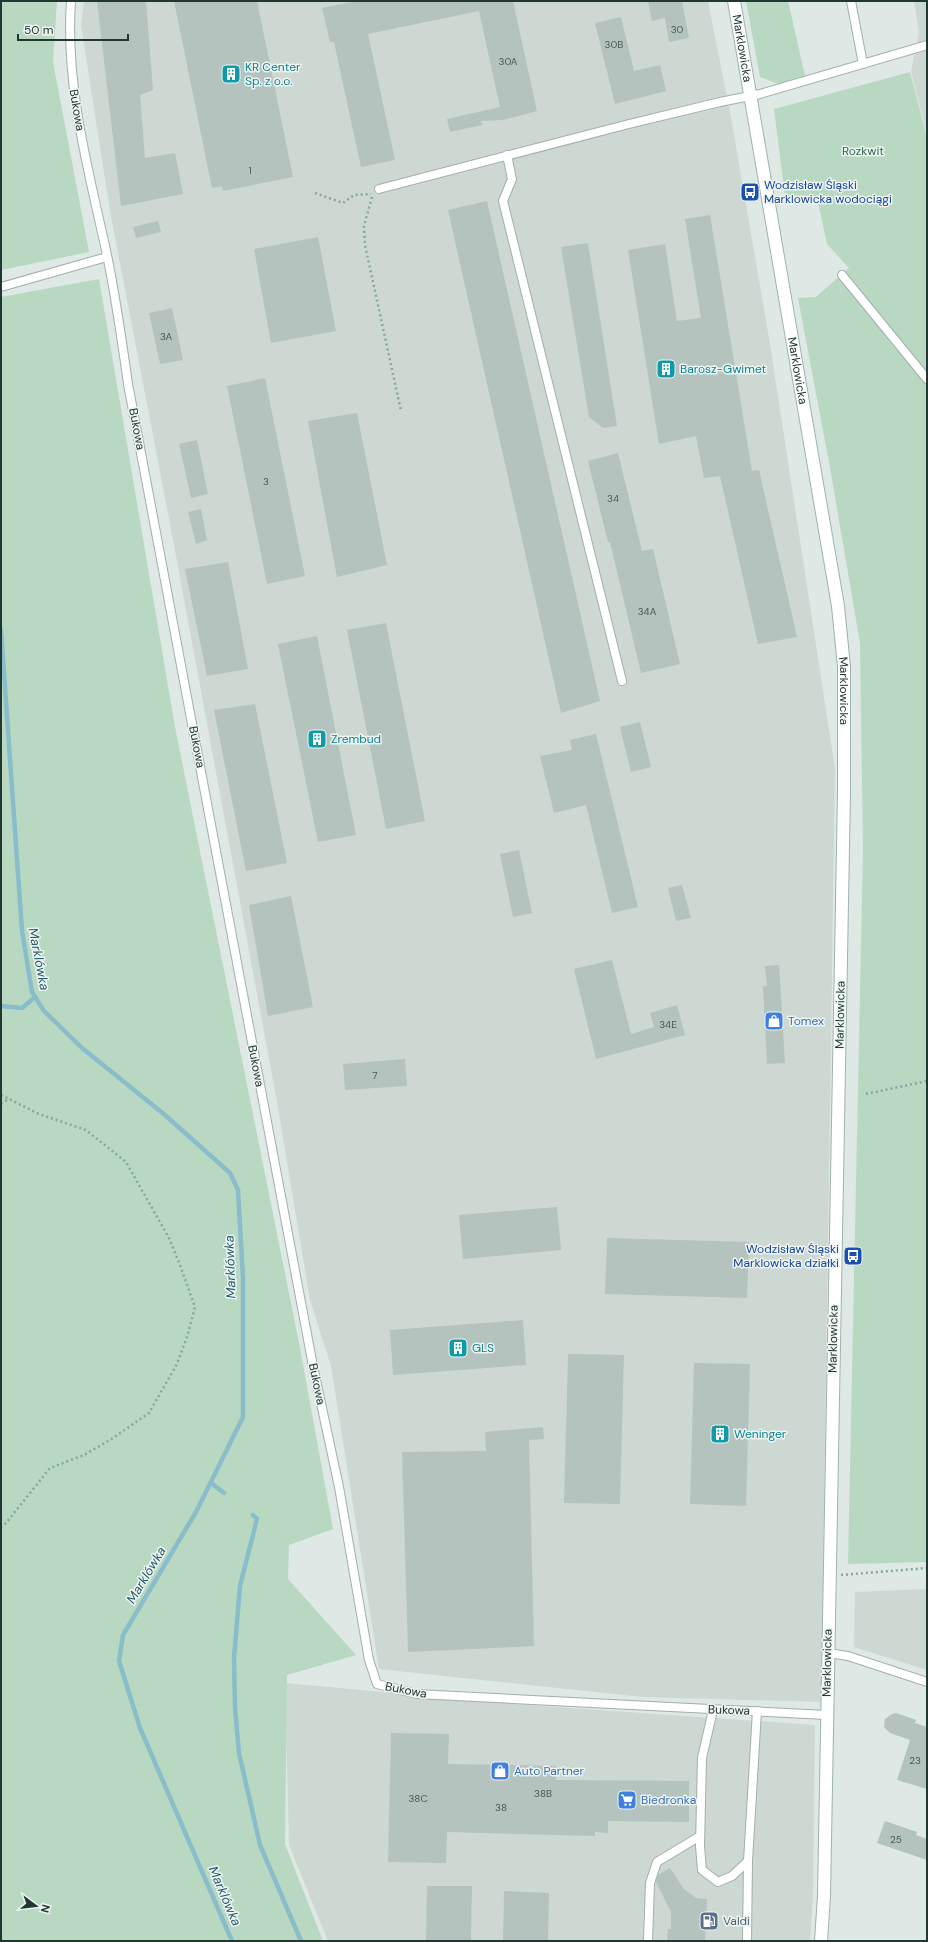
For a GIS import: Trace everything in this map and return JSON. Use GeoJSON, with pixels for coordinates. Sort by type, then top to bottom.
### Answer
{"type":"FeatureCollection","features":[{"type":"Feature","properties":{"kind":"main road","name":"Marklowicka"},"geometry":{"type":"LineString","coordinates":[[734,1],[838,606],[844,667],[844,792],[828,1653],[821,1941]]}},
{"type":"Feature","properties":{"kind":"lane","name":"Bukowa"},"geometry":{"type":"LineString","coordinates":[[71,1],[69,24],[72,78],[87,163],[107,257],[131,400],[310,1350],[339,1487],[369,1660],[377,1684],[417,1694],[826,1715]]}},
{"type":"Feature","properties":{"kind":"lane"},"geometry":{"type":"LineString","coordinates":[[851,1],[863,64]]}},
{"type":"Feature","properties":{"kind":"lane","name":"Marklowicka"},"geometry":{"type":"LineString","coordinates":[[750,96],[927,45]]}},
{"type":"Feature","properties":{"kind":"lane"},"geometry":{"type":"LineString","coordinates":[[376,191],[507,155],[720,102],[750,96]]}},
{"type":"Feature","properties":{"kind":"lane"},"geometry":{"type":"LineString","coordinates":[[507,155],[512,179],[503,201],[622,681]]}},
{"type":"Feature","properties":{"kind":"lane"},"geometry":{"type":"LineString","coordinates":[[1,287],[107,257]]}},
{"type":"Feature","properties":{"kind":"lane"},"geometry":{"type":"LineString","coordinates":[[842,275],[927,379]]}},
{"type":"Feature","properties":{"kind":"lane"},"geometry":{"type":"LineString","coordinates":[[828,1653],[848,1656],[927,1682]]}},
{"type":"Feature","properties":{"kind":"lane"},"geometry":{"type":"LineString","coordinates":[[713,1710],[702,1758],[700,1836],[702,1870],[718,1882],[732,1876],[748,1861]]}},
{"type":"Feature","properties":{"kind":"lane"},"geometry":{"type":"LineString","coordinates":[[747,1941],[748,1861],[757,1711]]}},
{"type":"Feature","properties":{"kind":"lane"},"geometry":{"type":"LineString","coordinates":[[648,1941],[650,1883],[657,1862],[700,1836]]}},
{"type":"Feature","properties":{"kind":"path"},"geometry":{"type":"LineString","coordinates":[[315,193],[343,203],[354,195],[376,191],[364,226],[365,245],[401,411]]}},
{"type":"Feature","properties":{"kind":"path"},"geometry":{"type":"LineString","coordinates":[[866,1094],[927,1081]]}},
{"type":"Feature","properties":{"kind":"path"},"geometry":{"type":"LineString","coordinates":[[1,1095],[39,1114],[86,1130],[126,1162],[169,1238],[195,1307],[187,1337],[177,1364],[149,1413],[84,1455],[50,1468],[6,1523],[1,1527]]}},
{"type":"Feature","properties":{"kind":"path"},"geometry":{"type":"LineString","coordinates":[[1,1104],[8,1099]]}},
{"type":"Feature","properties":{"kind":"path"},"geometry":{"type":"LineString","coordinates":[[829,1576],[927,1568]]}},
{"type":"Feature","properties":{"kind":"shaded area"},"geometry":{"type":"Polygon","coordinates":[[[84,1],[708,1],[732,123],[770,344],[835,769],[822,1644],[827,1653],[821,1702],[643,1697],[379,1669],[331,1366],[310,1300],[277,1102],[174,545],[110,211],[81,25],[84,1]]]}},
{"type":"Feature","properties":{"kind":"shaded area"},"geometry":{"type":"Polygon","coordinates":[[[914,1],[927,1],[927,135],[911,71],[919,33],[914,1]]]}},
{"type":"Feature","properties":{"kind":"shaded area"},"geometry":{"type":"Polygon","coordinates":[[[927,1589],[927,1670],[854,1647],[855,1592],[927,1589]]]}},
{"type":"Feature","properties":{"kind":"shaded area"},"geometry":{"type":"Polygon","coordinates":[[[285,1683],[513,1704],[815,1725],[813,1894],[810,1941],[328,1941],[289,1845],[285,1683]]]}},
{"type":"Feature","properties":{"kind":"green space"},"geometry":{"type":"Polygon","coordinates":[[[1,1],[57,1],[53,62],[89,252],[1,270],[1,1]]]}},
{"type":"Feature","properties":{"kind":"green space"},"geometry":{"type":"Polygon","coordinates":[[[746,1],[788,1],[805,76],[779,84],[760,77],[746,1]]]}},
{"type":"Feature","properties":{"kind":"green space","name":"Rozkwit"},"geometry":{"type":"Polygon","coordinates":[[[910,72],[927,138],[927,1562],[848,1564],[863,850],[860,643],[829,462],[798,298],[816,297],[849,268],[827,244],[817,197],[786,204],[774,109],[910,72]]]}},
{"type":"Feature","properties":{"kind":"green space"},"geometry":{"type":"Polygon","coordinates":[[[99,279],[175,727],[300,1348],[333,1529],[289,1545],[288,1579],[356,1655],[287,1675],[285,1844],[323,1941],[1,1941],[1,297],[99,279]]]}},
{"type":"Feature","properties":{"kind":"building"},"geometry":{"type":"Polygon","coordinates":[[[97,1],[146,1],[153,90],[140,95],[145,158],[175,153],[183,194],[121,206],[97,1]]]}},
{"type":"Feature","properties":{"kind":"building","name":"KR Center Sp. z o.o."},"geometry":{"type":"Polygon","coordinates":[[[174,1],[257,1],[293,177],[223,191],[222,186],[212,188],[174,1]]]}},
{"type":"Feature","properties":{"kind":"building"},"geometry":{"type":"Polygon","coordinates":[[[356,1],[513,1],[537,111],[503,120],[481,121],[482,125],[450,132],[447,119],[500,107],[479,11],[368,34],[395,160],[361,167],[334,42],[330,42],[322,8],[356,1]]]}},
{"type":"Feature","properties":{"kind":"building"},"geometry":{"type":"Polygon","coordinates":[[[648,1],[682,1],[689,38],[669,42],[665,18],[652,21],[648,1]]]}},
{"type":"Feature","properties":{"kind":"building"},"geometry":{"type":"Polygon","coordinates":[[[621,17],[634,71],[660,65],[666,91],[615,104],[595,23],[621,17]]]}},
{"type":"Feature","properties":{"kind":"building"},"geometry":{"type":"Polygon","coordinates":[[[487,201],[600,701],[561,713],[448,210],[487,201]]]}},
{"type":"Feature","properties":{"kind":"building"},"geometry":{"type":"Polygon","coordinates":[[[710,215],[752,471],[759,470],[797,637],[758,644],[720,476],[704,478],[696,436],[659,444],[628,250],[665,244],[677,321],[701,318],[685,219],[710,215]]]}},
{"type":"Feature","properties":{"kind":"building"},"geometry":{"type":"Polygon","coordinates":[[[158,221],[161,232],[136,238],[133,227],[158,221]]]}},
{"type":"Feature","properties":{"kind":"building"},"geometry":{"type":"Polygon","coordinates":[[[318,237],[336,331],[271,343],[254,249],[318,237]]]}},
{"type":"Feature","properties":{"kind":"building"},"geometry":{"type":"Polygon","coordinates":[[[588,243],[617,426],[603,428],[589,417],[561,247],[588,243]]]}},
{"type":"Feature","properties":{"kind":"building"},"geometry":{"type":"Polygon","coordinates":[[[172,308],[183,360],[160,364],[149,313],[172,308]]]}},
{"type":"Feature","properties":{"kind":"building"},"geometry":{"type":"Polygon","coordinates":[[[265,378],[305,576],[267,584],[227,386],[265,378]]]}},
{"type":"Feature","properties":{"kind":"building"},"geometry":{"type":"Polygon","coordinates":[[[357,413],[387,565],[337,577],[308,421],[357,413]]]}},
{"type":"Feature","properties":{"kind":"building"},"geometry":{"type":"Polygon","coordinates":[[[197,440],[208,494],[191,498],[179,444],[197,440]]]}},
{"type":"Feature","properties":{"kind":"building"},"geometry":{"type":"Polygon","coordinates":[[[618,453],[642,551],[653,549],[680,664],[641,673],[610,542],[608,542],[588,461],[618,453]]]}},
{"type":"Feature","properties":{"kind":"building"},"geometry":{"type":"Polygon","coordinates":[[[201,509],[207,540],[196,544],[188,512],[201,509]]]}},
{"type":"Feature","properties":{"kind":"building"},"geometry":{"type":"Polygon","coordinates":[[[228,562],[248,669],[207,676],[185,569],[228,562]]]}},
{"type":"Feature","properties":{"kind":"building"},"geometry":{"type":"Polygon","coordinates":[[[386,623],[425,821],[386,829],[347,630],[386,623]]]}},
{"type":"Feature","properties":{"kind":"building","name":"Zrembud"},"geometry":{"type":"Polygon","coordinates":[[[317,636],[356,835],[318,842],[278,644],[317,636]]]}},
{"type":"Feature","properties":{"kind":"building"},"geometry":{"type":"Polygon","coordinates":[[[255,704],[287,863],[246,871],[214,710],[255,704]]]}},
{"type":"Feature","properties":{"kind":"building"},"geometry":{"type":"Polygon","coordinates":[[[640,722],[651,767],[631,772],[620,727],[640,722]]]}},
{"type":"Feature","properties":{"kind":"building"},"geometry":{"type":"Polygon","coordinates":[[[596,734],[638,907],[612,913],[586,805],[554,813],[540,756],[572,750],[570,740],[596,734]]]}},
{"type":"Feature","properties":{"kind":"building"},"geometry":{"type":"Polygon","coordinates":[[[519,850],[532,913],[513,917],[500,854],[519,850]]]}},
{"type":"Feature","properties":{"kind":"building"},"geometry":{"type":"Polygon","coordinates":[[[682,885],[691,918],[676,921],[668,888],[682,885]]]}},
{"type":"Feature","properties":{"kind":"building"},"geometry":{"type":"Polygon","coordinates":[[[291,896],[313,1007],[268,1016],[249,905],[291,896]]]}},
{"type":"Feature","properties":{"kind":"building"},"geometry":{"type":"Polygon","coordinates":[[[612,960],[631,1034],[654,1027],[650,1013],[677,1005],[685,1035],[596,1059],[574,969],[612,960]]]}},
{"type":"Feature","properties":{"kind":"building"},"geometry":{"type":"Polygon","coordinates":[[[779,965],[785,1063],[767,1064],[763,986],[767,986],[765,966],[779,965]]]}},
{"type":"Feature","properties":{"kind":"building"},"geometry":{"type":"Polygon","coordinates":[[[405,1059],[407,1086],[345,1090],[343,1064],[405,1059]]]}},
{"type":"Feature","properties":{"kind":"building"},"geometry":{"type":"Polygon","coordinates":[[[557,1207],[561,1250],[463,1259],[459,1215],[557,1207]]]}},
{"type":"Feature","properties":{"kind":"building"},"geometry":{"type":"Polygon","coordinates":[[[607,1238],[749,1242],[747,1298],[605,1294],[607,1238]]]}},
{"type":"Feature","properties":{"kind":"building","name":"GLS"},"geometry":{"type":"Polygon","coordinates":[[[523,1320],[526,1365],[393,1375],[390,1330],[523,1320]]]}},
{"type":"Feature","properties":{"kind":"building"},"geometry":{"type":"Polygon","coordinates":[[[568,1354],[624,1355],[620,1504],[564,1503],[568,1354]]]}},
{"type":"Feature","properties":{"kind":"building","name":"Weninger"},"geometry":{"type":"Polygon","coordinates":[[[694,1363],[750,1364],[746,1506],[690,1504],[694,1363]]]}},
{"type":"Feature","properties":{"kind":"building"},"geometry":{"type":"Polygon","coordinates":[[[543,1427],[544,1439],[529,1440],[534,1646],[408,1652],[402,1452],[486,1451],[485,1432],[543,1427]]]}},
{"type":"Feature","properties":{"kind":"building"},"geometry":{"type":"Polygon","coordinates":[[[896,1713],[916,1720],[915,1723],[927,1727],[927,1789],[897,1780],[910,1740],[890,1733],[884,1727],[885,1719],[896,1713]]]}},
{"type":"Feature","properties":{"kind":"building"},"geometry":{"type":"Polygon","coordinates":[[[391,1733],[449,1734],[448,1764],[556,1766],[556,1780],[689,1781],[689,1822],[608,1821],[608,1833],[595,1832],[595,1836],[447,1832],[446,1863],[388,1862],[391,1733]]]}},
{"type":"Feature","properties":{"kind":"building"},"geometry":{"type":"Polygon","coordinates":[[[885,1821],[917,1832],[916,1835],[927,1839],[927,1860],[877,1843],[885,1821]]]}},
{"type":"Feature","properties":{"kind":"building"},"geometry":{"type":"Polygon","coordinates":[[[670,1868],[684,1889],[696,1898],[707,1899],[705,1941],[667,1941],[668,1929],[671,1929],[671,1912],[656,1882],[658,1875],[670,1868]]]}},
{"type":"Feature","properties":{"kind":"building"},"geometry":{"type":"Polygon","coordinates":[[[427,1886],[472,1886],[471,1941],[426,1941],[427,1886]]]}},
{"type":"Feature","properties":{"kind":"building"},"geometry":{"type":"Polygon","coordinates":[[[504,1891],[549,1893],[548,1941],[503,1941],[504,1891]]]}},
{"type":"Feature","properties":{"kind":"waterway","name":"Marklówka"},"geometry":{"type":"LineString","coordinates":[[1,630],[22,931],[32,992],[44,1011],[82,1048],[165,1115],[230,1173],[238,1190],[243,1278],[243,1417],[196,1512],[123,1635],[119,1661],[140,1728],[232,1941]]}},
{"type":"Feature","properties":{"kind":"waterway"},"geometry":{"type":"LineString","coordinates":[[1,1006],[22,1008],[35,997]]}},
{"type":"Feature","properties":{"kind":"waterway"},"geometry":{"type":"LineString","coordinates":[[211,1483],[224,1493]]}},
{"type":"Feature","properties":{"kind":"waterway"},"geometry":{"type":"LineString","coordinates":[[253,1515],[257,1519],[240,1586],[234,1658],[235,1708],[239,1753],[260,1845],[301,1941]]}},
{"type":"Feature","properties":{"kind":"place","name":"KR Center Sp. z o.o."},"geometry":{"type":"Point","coordinates":[231,74]}},
{"type":"Feature","properties":{"kind":"place","name":"Wodzisław Śląski Marklowicka wodociągi"},"geometry":{"type":"Point","coordinates":[750,192]}},
{"type":"Feature","properties":{"kind":"place","name":"Barosz-Gwimet"},"geometry":{"type":"Point","coordinates":[666,369]}},
{"type":"Feature","properties":{"kind":"place","name":"Zrembud"},"geometry":{"type":"Point","coordinates":[317,739]}},
{"type":"Feature","properties":{"kind":"place","name":"Tomex"},"geometry":{"type":"Point","coordinates":[774,1021]}},
{"type":"Feature","properties":{"kind":"place","name":"Wodzisław Śląski Marklowicka działki"},"geometry":{"type":"Point","coordinates":[853,1256]}},
{"type":"Feature","properties":{"kind":"place","name":"GLS"},"geometry":{"type":"Point","coordinates":[458,1348]}},
{"type":"Feature","properties":{"kind":"place","name":"Weninger"},"geometry":{"type":"Point","coordinates":[720,1434]}},
{"type":"Feature","properties":{"kind":"place","name":"Auto Partner"},"geometry":{"type":"Point","coordinates":[500,1771]}},
{"type":"Feature","properties":{"kind":"place","name":"Biedronka"},"geometry":{"type":"Point","coordinates":[627,1800]}},
{"type":"Feature","properties":{"kind":"place","name":"Valdi"},"geometry":{"type":"Point","coordinates":[709,1921]}}]}
